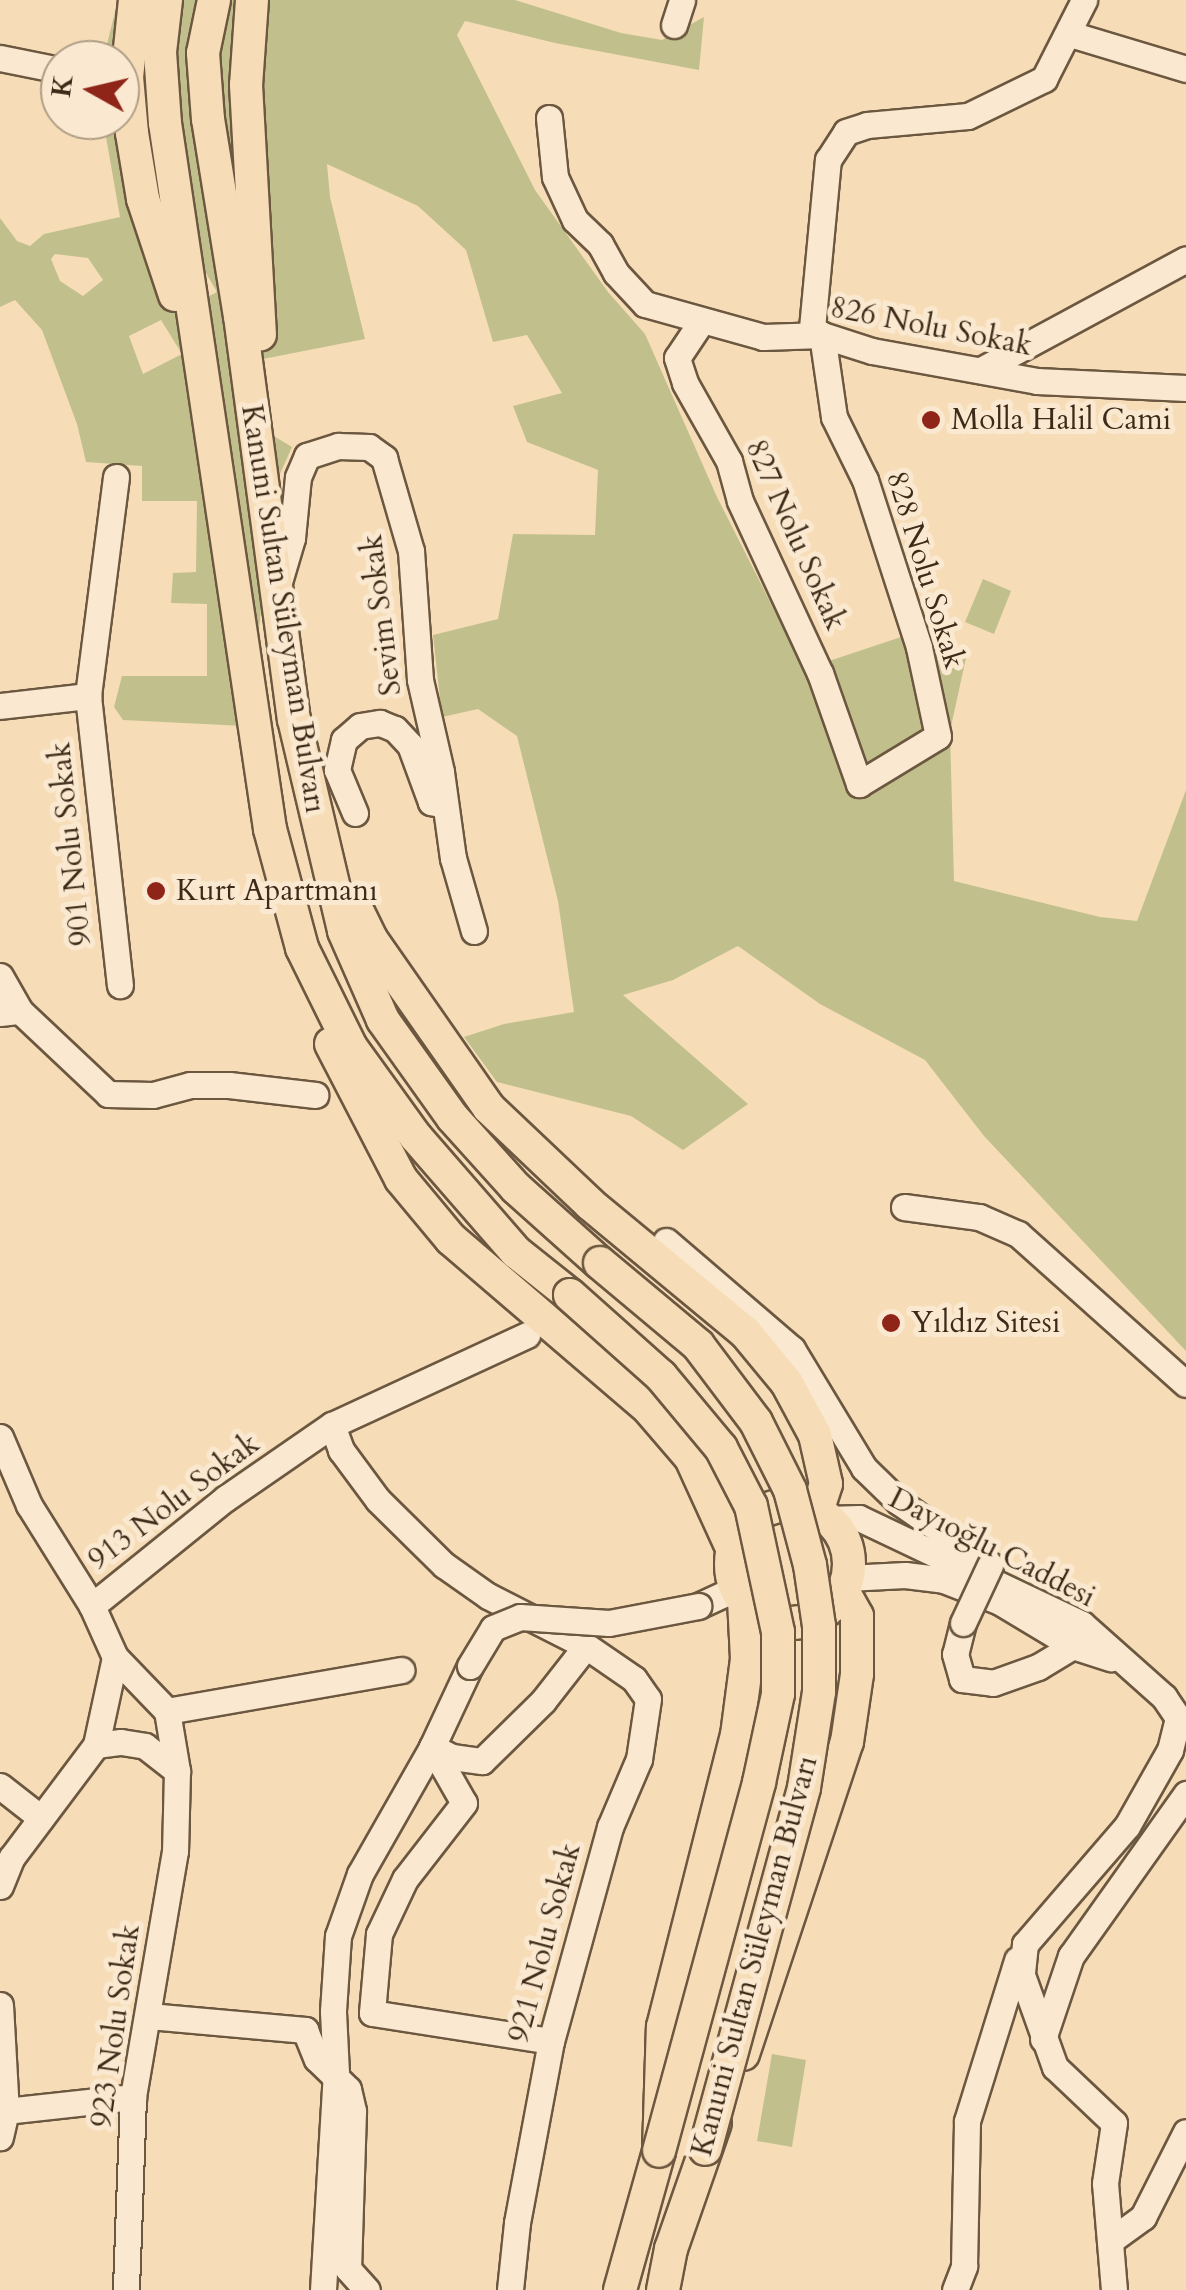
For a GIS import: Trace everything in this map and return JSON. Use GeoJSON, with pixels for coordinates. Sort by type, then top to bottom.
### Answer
{"type":"FeatureCollection","features":[{"type":"Feature","properties":{"kind":"main road"},"geometry":{"type":"LineString","coordinates":[[134,0],[127,76],[142,198],[184,322],[216,465]]}},
{"type":"Feature","properties":{"kind":"main road","name":"Kanuni Sultan Süleyman Bulvarı"},"geometry":{"type":"LineString","coordinates":[[166,0],[160,52],[165,123],[270,829],[302,948],[351,1047],[416,1136],[516,1252],[661,1376],[721,1448],[751,1506],[778,1632],[778,1694],[759,1783],[620,2290]]}},
{"type":"Feature","properties":{"kind":"main road","name":"Kanuni Sultan Süleyman Bulvarı"},"geometry":{"type":"LineString","coordinates":[[214,0],[203,53],[208,119],[294,719],[344,931],[383,1020],[453,1118],[503,1174],[698,1345],[756,1422],[790,1490],[810,1565],[819,1626],[819,1692],[804,1788],[705,2150],[671,2248],[663,2290]]}},
{"type":"Feature","properties":{"kind":"main road"},"geometry":{"type":"LineString","coordinates":[[252,0],[246,85],[260,322],[259,464]]}},
{"type":"Feature","properties":{"kind":"main road"},"geometry":{"type":"LineString","coordinates":[[253,722],[272,894],[299,974],[347,1080],[402,1179],[451,1240],[649,1409],[690,1458],[734,1550],[747,1659],[738,1734],[663,2027],[659,2151]]}},
{"type":"Feature","properties":{"kind":"main road"},"geometry":{"type":"LineString","coordinates":[[316,824],[370,939],[490,1108],[590,1204],[745,1332],[787,1383],[814,1434],[826,1484],[822,1515]]}},
{"type":"Feature","properties":{"kind":"main road"},"geometry":{"type":"LineString","coordinates":[[705,2150],[764,2000],[847,1742],[857,1674],[858,1616],[845,1584],[848,1552],[822,1515],[792,1505],[766,1510],[745,1526],[734,1550]]}},
{"type":"Feature","properties":{"kind":"main road"},"geometry":{"type":"LineString","coordinates":[[740,1594],[764,1616],[789,1623],[814,1618],[845,1584]]}},
{"type":"Feature","properties":{"kind":"street"},"geometry":{"type":"LineString","coordinates":[[674,25],[682,0]]}},
{"type":"Feature","properties":{"kind":"street"},"geometry":{"type":"LineString","coordinates":[[822,335],[812,328],[828,160],[836,143],[846,132],[867,125],[968,116],[1008,100],[1044,79],[1084,0]]}},
{"type":"Feature","properties":{"kind":"street"},"geometry":{"type":"LineString","coordinates":[[1070,34],[1186,68]]}},
{"type":"Feature","properties":{"kind":"street"},"geometry":{"type":"LineString","coordinates":[[0,58],[40,66]]}},
{"type":"Feature","properties":{"kind":"street","name":"826 Nolu Sokak"},"geometry":{"type":"LineString","coordinates":[[549,118],[555,177],[575,220],[600,244],[616,272],[645,304],[764,337],[822,335],[872,351],[1037,382],[1186,388]]}},
{"type":"Feature","properties":{"kind":"street"},"geometry":{"type":"LineString","coordinates":[[982,370],[1186,258]]}},
{"type":"Feature","properties":{"kind":"street","name":"827 Nolu Sokak"},"geometry":{"type":"LineString","coordinates":[[701,322],[676,358],[685,383],[729,461],[740,500],[820,673],[858,784]]}},
{"type":"Feature","properties":{"kind":"street","name":"828 Nolu Sokak"},"geometry":{"type":"LineString","coordinates":[[822,335],[834,417],[865,480],[919,647],[938,736],[858,784]]}},
{"type":"Feature","properties":{"kind":"street","name":"Sevim Sokak"},"geometry":{"type":"LineString","coordinates":[[277,588],[292,538],[298,477],[307,456],[338,446],[370,447],[384,458],[412,552],[420,680],[454,858],[474,930]]}},
{"type":"Feature","properties":{"kind":"street","name":"901 Nolu Sokak"},"geometry":{"type":"LineString","coordinates":[[116,476],[88,696],[120,985]]}},
{"type":"Feature","properties":{"kind":"street"},"geometry":{"type":"LineString","coordinates":[[0,706],[88,696]]}},
{"type":"Feature","properties":{"kind":"street","name":"Sevim Sokak"},"geometry":{"type":"LineString","coordinates":[[356,813],[337,770],[344,740],[360,726],[380,723],[396,729],[410,745],[431,802],[446,804]]}},
{"type":"Feature","properties":{"kind":"street"},"geometry":{"type":"LineString","coordinates":[[0,976],[10,1012],[108,1094],[153,1095],[190,1086],[229,1084],[315,1094]]}},
{"type":"Feature","properties":{"kind":"street"},"geometry":{"type":"LineString","coordinates":[[904,1207],[978,1216],[1018,1234],[1186,1384]]}},
{"type":"Feature","properties":{"kind":"street"},"geometry":{"type":"LineString","coordinates":[[666,1242],[792,1349],[864,1468],[899,1502],[990,1564],[963,1623],[956,1654],[962,1679],[993,1682],[1038,1667],[1073,1646]]}},
{"type":"Feature","properties":{"kind":"street","name":"913 Nolu Sokak"},"geometry":{"type":"LineString","coordinates":[[115,1656],[92,1606],[226,1498],[332,1425],[527,1334]]}},
{"type":"Feature","properties":{"kind":"street"},"geometry":{"type":"LineString","coordinates":[[332,1425],[340,1450],[378,1500],[444,1565],[488,1596],[586,1646],[543,1700],[482,1761],[452,1757],[432,1747]]}},
{"type":"Feature","properties":{"kind":"street"},"geometry":{"type":"LineString","coordinates":[[0,1437],[29,1505],[92,1606]]}},
{"type":"Feature","properties":{"kind":"street","name":"Dayıoğlu Caddesi"},"geometry":{"type":"LineString","coordinates":[[822,1515],[858,1518],[1082,1624],[1116,1659],[1179,1711],[1170,1750],[1126,1826],[1025,1944]]}},
{"type":"Feature","properties":{"kind":"street","name":"Dayıoğlu Caddesi"},"geometry":{"type":"LineString","coordinates":[[845,1584],[905,1575],[944,1580],[1000,1602],[1073,1646],[1116,1659]]}},
{"type":"Feature","properties":{"kind":"street"},"geometry":{"type":"LineString","coordinates":[[324,2290],[336,2073],[338,1936],[360,1874],[432,1747],[470,1666],[493,1628],[520,1616],[609,1623],[740,1594]]}},
{"type":"Feature","properties":{"kind":"street","name":"921 Nolu Sokak"},"geometry":{"type":"LineString","coordinates":[[510,2290],[517,2224],[551,2041],[610,1827],[639,1759],[648,1699],[634,1679],[586,1646]]}},
{"type":"Feature","properties":{"kind":"street"},"geometry":{"type":"LineString","coordinates":[[115,1656],[167,1712],[401,1670]]}},
{"type":"Feature","properties":{"kind":"street"},"geometry":{"type":"LineString","coordinates":[[0,1886],[12,1856],[96,1746],[115,1656]]}},
{"type":"Feature","properties":{"kind":"street","name":"923 Nolu Sokak"},"geometry":{"type":"LineString","coordinates":[[126,2290],[133,2097],[175,1851],[176,1771],[167,1712]]}},
{"type":"Feature","properties":{"kind":"street"},"geometry":{"type":"LineString","coordinates":[[96,1746],[121,1742],[145,1746],[176,1771]]}},
{"type":"Feature","properties":{"kind":"street"},"geometry":{"type":"LineString","coordinates":[[432,1747],[464,1802],[405,1879],[379,1934],[372,2014],[551,2041]]}},
{"type":"Feature","properties":{"kind":"street"},"geometry":{"type":"LineString","coordinates":[[0,1786],[41,1818]]}},
{"type":"Feature","properties":{"kind":"street"},"geometry":{"type":"LineString","coordinates":[[1043,2038],[1070,1956],[1186,1794]]}},
{"type":"Feature","properties":{"kind":"street"},"geometry":{"type":"LineString","coordinates":[[1025,1944],[1022,1975],[1055,2067],[1114,2124],[1106,2183],[1114,2290]]}},
{"type":"Feature","properties":{"kind":"street"},"geometry":{"type":"LineString","coordinates":[[962,2282],[966,2121],[1025,1944]]}},
{"type":"Feature","properties":{"kind":"street"},"geometry":{"type":"LineString","coordinates":[[0,2005],[3,2124],[133,2097]]}},
{"type":"Feature","properties":{"kind":"street"},"geometry":{"type":"LineString","coordinates":[[149,2016],[305,2030],[317,2059],[348,2088],[352,2111],[348,2269],[366,2290]]}},
{"type":"Feature","properties":{"kind":"street"},"geometry":{"type":"LineString","coordinates":[[1110,2241],[1144,2216],[1186,2132]]}},
{"type":"Feature","properties":{"kind":"shaded area"},"geometry":{"type":"Polygon","coordinates":[[[118,0],[515,0],[621,33],[662,40],[704,17],[699,70],[555,43],[465,21],[457,35],[535,190],[608,292],[645,334],[717,497],[800,661],[823,663],[931,627],[966,658],[950,731],[954,881],[1100,917],[1137,921],[1186,790],[1186,1351],[984,1136],[925,1060],[820,1004],[738,946],[673,980],[623,995],[748,1104],[683,1150],[631,1116],[497,1082],[464,1037],[504,1024],[574,1012],[558,901],[517,736],[478,709],[442,717],[433,635],[498,619],[513,534],[595,535],[598,470],[527,442],[513,406],[562,393],[527,335],[493,342],[466,250],[418,206],[327,164],[330,197],[365,339],[258,360],[262,429],[292,447],[271,494],[260,621],[244,726],[123,720],[114,707],[122,676],[207,676],[207,604],[171,603],[173,573],[196,572],[197,501],[142,501],[142,466],[86,462],[77,424],[42,330],[15,300],[0,307],[0,218],[17,241],[30,246],[44,234],[120,217],[107,140],[140,140],[140,40],[108,40],[118,0]],[[191,247],[182,310],[217,292],[191,247]],[[55,254],[51,259],[60,281],[83,296],[103,280],[88,258],[55,254]],[[161,320],[129,336],[143,374],[182,354],[161,320]]]}},
{"type":"Feature","properties":{"kind":"shaded area"},"geometry":{"type":"Polygon","coordinates":[[[983,579],[1011,591],[994,634],[965,622],[983,579]]]}},
{"type":"Feature","properties":{"kind":"shaded area"},"geometry":{"type":"Polygon","coordinates":[[[772,2054],[806,2060],[792,2147],[757,2141],[772,2054]]]}},
{"type":"Feature","properties":{"kind":"place","name":"Molla Halil Cami"},"geometry":{"type":"Point","coordinates":[931,420]}},
{"type":"Feature","properties":{"kind":"place","name":"Kurt Apartmanı"},"geometry":{"type":"Point","coordinates":[156,891]}},
{"type":"Feature","properties":{"kind":"place","name":"Yıldız Sitesi"},"geometry":{"type":"Point","coordinates":[891,1323]}}]}
